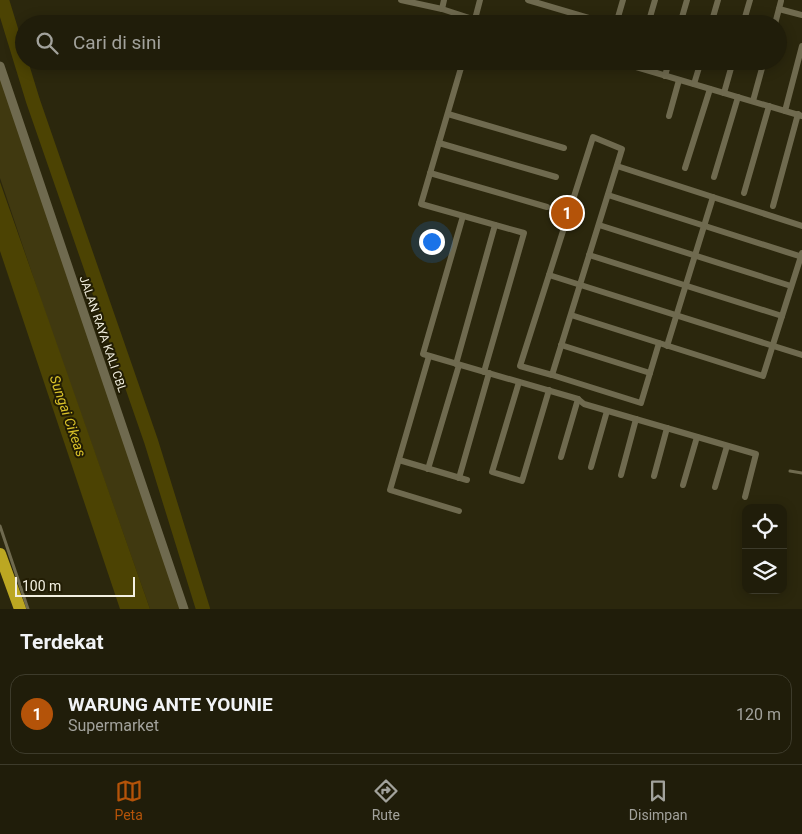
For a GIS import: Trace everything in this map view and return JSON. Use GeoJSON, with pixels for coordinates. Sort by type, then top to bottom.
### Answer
{"type":"FeatureCollection","features":[{"type":"Feature","properties":{"kind":"highway"},"geometry":{"type":"LineString","coordinates":[[0,554],[20,609]]}},
{"type":"Feature","properties":{"kind":"main road","name":"JALAN RAYA KALI CBL"},"geometry":{"type":"LineString","coordinates":[[0,66],[184,609]]}},
{"type":"Feature","properties":{"kind":"street"},"geometry":{"type":"LineString","coordinates":[[401,0],[442,9],[457,15]]}},
{"type":"Feature","properties":{"kind":"street"},"geometry":{"type":"LineString","coordinates":[[442,9],[444,0]]}},
{"type":"Feature","properties":{"kind":"street"},"geometry":{"type":"LineString","coordinates":[[476,15],[480,0]]}},
{"type":"Feature","properties":{"kind":"street"},"geometry":{"type":"LineString","coordinates":[[528,0],[579,15]]}},
{"type":"Feature","properties":{"kind":"street"},"geometry":{"type":"LineString","coordinates":[[619,15],[623,0]]}},
{"type":"Feature","properties":{"kind":"street"},"geometry":{"type":"LineString","coordinates":[[651,15],[655,0]]}},
{"type":"Feature","properties":{"kind":"street"},"geometry":{"type":"LineString","coordinates":[[682,15],[686,0]]}},
{"type":"Feature","properties":{"kind":"street"},"geometry":{"type":"LineString","coordinates":[[714,15],[718,0]]}},
{"type":"Feature","properties":{"kind":"street"},"geometry":{"type":"LineString","coordinates":[[746,15],[750,0]]}},
{"type":"Feature","properties":{"kind":"street"},"geometry":{"type":"LineString","coordinates":[[777,15],[781,1]]}},
{"type":"Feature","properties":{"kind":"street"},"geometry":{"type":"LineString","coordinates":[[779,9],[802,15]]}},
{"type":"Feature","properties":{"kind":"street"},"geometry":{"type":"LineString","coordinates":[[785,111],[802,46]]}},
{"type":"Feature","properties":{"kind":"street"},"geometry":{"type":"LineString","coordinates":[[459,478],[524,233],[422,204],[460,70]]}},
{"type":"Feature","properties":{"kind":"street"},"geometry":{"type":"LineString","coordinates":[[650,70],[665,76],[800,115],[773,206]]}},
{"type":"Feature","properties":{"kind":"street"},"geometry":{"type":"LineString","coordinates":[[665,76],[667,70]]}},
{"type":"Feature","properties":{"kind":"street"},"geometry":{"type":"LineString","coordinates":[[694,84],[698,70]]}},
{"type":"Feature","properties":{"kind":"street"},"geometry":{"type":"LineString","coordinates":[[724,93],[730,70]]}},
{"type":"Feature","properties":{"kind":"street"},"geometry":{"type":"LineString","coordinates":[[753,101],[762,70]]}},
{"type":"Feature","properties":{"kind":"street"},"geometry":{"type":"LineString","coordinates":[[669,116],[679,80]]}},
{"type":"Feature","properties":{"kind":"street"},"geometry":{"type":"LineString","coordinates":[[686,168],[710,89]]}},
{"type":"Feature","properties":{"kind":"street"},"geometry":{"type":"LineString","coordinates":[[714,177],[738,97]]}},
{"type":"Feature","properties":{"kind":"street"},"geometry":{"type":"LineString","coordinates":[[744,193],[769,106]]}},
{"type":"Feature","properties":{"kind":"street"},"geometry":{"type":"LineString","coordinates":[[448,114],[564,148]]}},
{"type":"Feature","properties":{"kind":"street"},"geometry":{"type":"LineString","coordinates":[[552,375],[622,149],[592,137],[520,366],[641,403],[659,343]]}},
{"type":"Feature","properties":{"kind":"street"},"geometry":{"type":"LineString","coordinates":[[439,143],[556,177]]}},
{"type":"Feature","properties":{"kind":"street"},"geometry":{"type":"LineString","coordinates":[[617,166],[802,226]]}},
{"type":"Feature","properties":{"kind":"street"},"geometry":{"type":"LineString","coordinates":[[430,173],[547,207]]}},
{"type":"Feature","properties":{"kind":"street"},"geometry":{"type":"LineString","coordinates":[[571,315],[762,376],[802,256],[608,195]]}},
{"type":"Feature","properties":{"kind":"street"},"geometry":{"type":"LineString","coordinates":[[667,346],[713,197]]}},
{"type":"Feature","properties":{"kind":"street"},"geometry":{"type":"LineString","coordinates":[[463,216],[423,354],[549,390],[578,399],[584,404],[756,454],[745,496]]}},
{"type":"Feature","properties":{"kind":"street"},"geometry":{"type":"LineString","coordinates":[[428,469],[495,225]]}},
{"type":"Feature","properties":{"kind":"street"},"geometry":{"type":"LineString","coordinates":[[599,225],[792,286]]}},
{"type":"Feature","properties":{"kind":"street"},"geometry":{"type":"LineString","coordinates":[[589,255],[782,316]]}},
{"type":"Feature","properties":{"kind":"street"},"geometry":{"type":"LineString","coordinates":[[549,275],[802,355]]}},
{"type":"Feature","properties":{"kind":"street"},"geometry":{"type":"LineString","coordinates":[[561,345],[650,374]]}},
{"type":"Feature","properties":{"kind":"street"},"geometry":{"type":"LineString","coordinates":[[429,356],[390,490],[459,511]]}},
{"type":"Feature","properties":{"kind":"street"},"geometry":{"type":"LineString","coordinates":[[518,382],[492,472],[522,481],[549,390]]}},
{"type":"Feature","properties":{"kind":"street"},"geometry":{"type":"LineString","coordinates":[[562,457],[578,399]]}},
{"type":"Feature","properties":{"kind":"street"},"geometry":{"type":"LineString","coordinates":[[591,467],[607,411]]}},
{"type":"Feature","properties":{"kind":"street"},"geometry":{"type":"LineString","coordinates":[[621,475],[636,419]]}},
{"type":"Feature","properties":{"kind":"street"},"geometry":{"type":"LineString","coordinates":[[654,476],[667,428]]}},
{"type":"Feature","properties":{"kind":"street"},"geometry":{"type":"LineString","coordinates":[[683,484],[697,437]]}},
{"type":"Feature","properties":{"kind":"street"},"geometry":{"type":"LineString","coordinates":[[714,487],[727,446]]}},
{"type":"Feature","properties":{"kind":"street"},"geometry":{"type":"LineString","coordinates":[[399,460],[467,480]]}},
{"type":"Feature","properties":{"kind":"lane"},"geometry":{"type":"LineString","coordinates":[[790,471],[802,473]]}},
{"type":"Feature","properties":{"kind":"lane"},"geometry":{"type":"LineString","coordinates":[[0,526],[28,609]]}},
{"type":"Feature","properties":{"kind":"shaded area"},"geometry":{"type":"Polygon","coordinates":[[[0,64],[184,609],[150,609],[49,324],[0,178],[0,64]]]}},
{"type":"Feature","properties":{"kind":"water","name":"Sungai Cikeas"},"geometry":{"type":"Polygon","coordinates":[[[0,182],[150,609],[120,609],[0,251],[0,182]]]}},
{"type":"Feature","properties":{"kind":"waterway"},"geometry":{"type":"LineString","coordinates":[[2,0],[15,42]]}},
{"type":"Feature","properties":{"kind":"waterway"},"geometry":{"type":"LineString","coordinates":[[23,70],[151,441],[203,609]]}},
{"type":"Feature","properties":{"kind":"place","name":"WARUNG ANTE YOUNIE"},"geometry":{"type":"Point","coordinates":[567,213]}}]}
